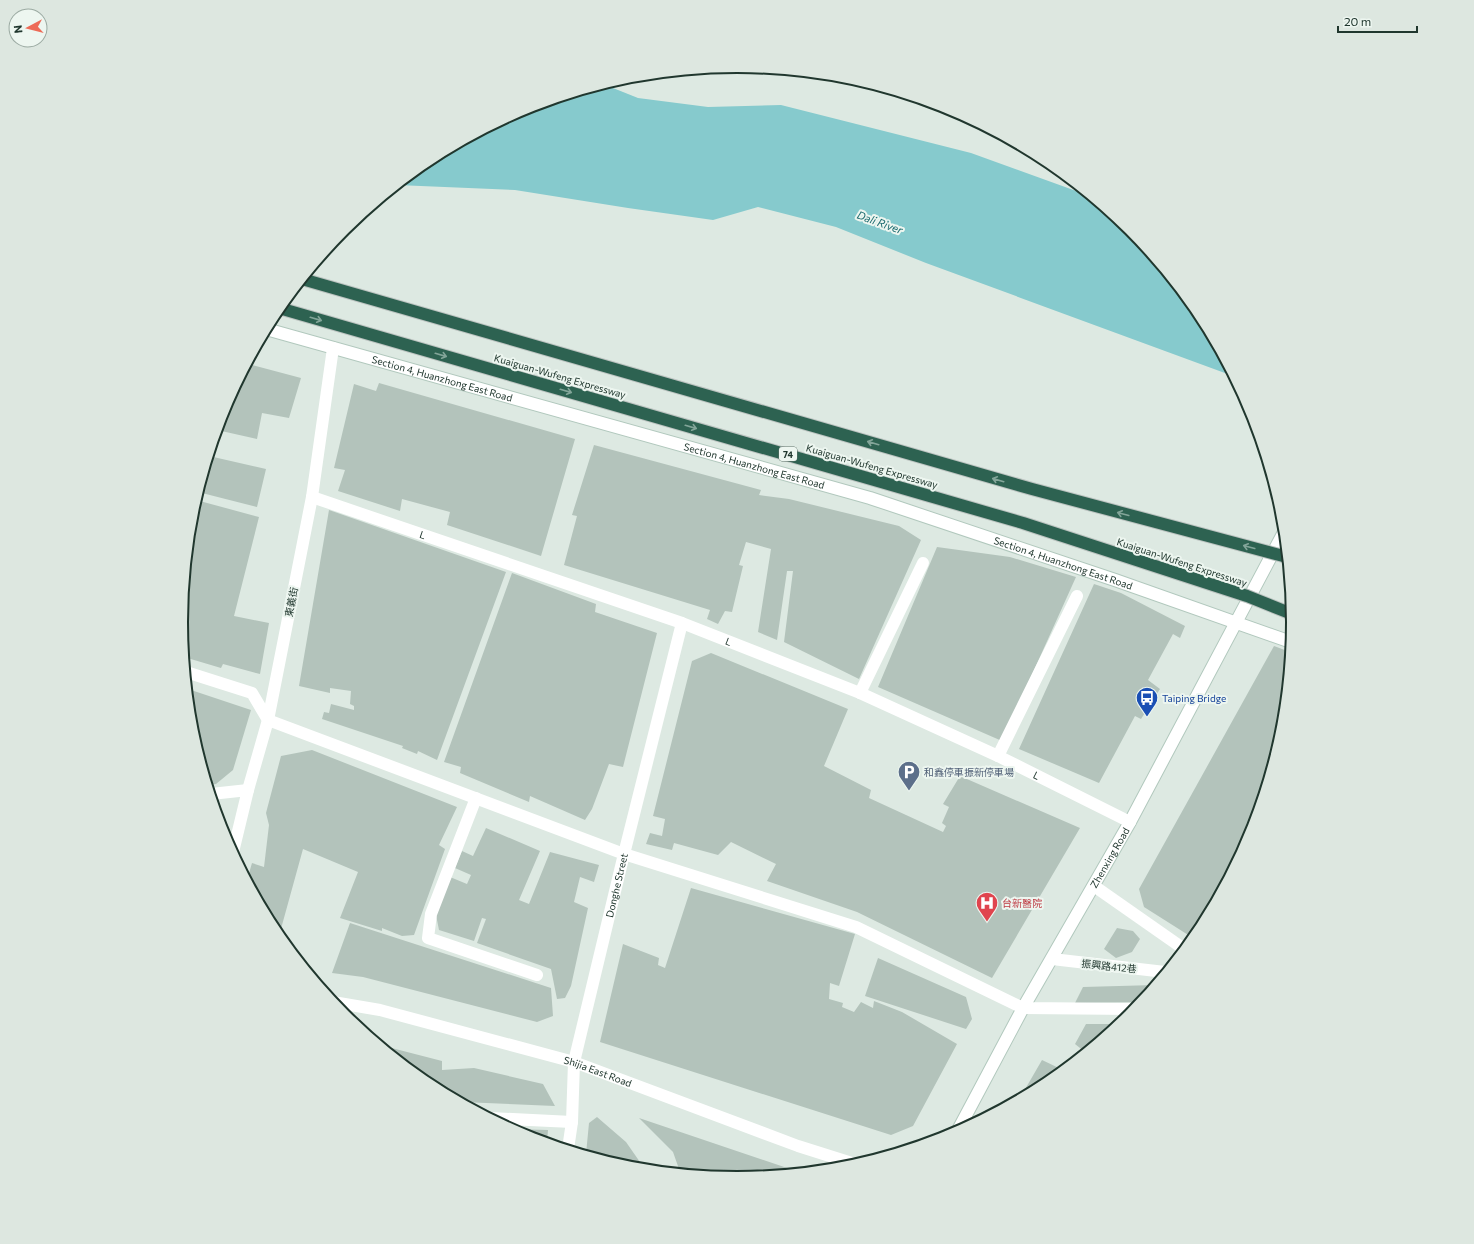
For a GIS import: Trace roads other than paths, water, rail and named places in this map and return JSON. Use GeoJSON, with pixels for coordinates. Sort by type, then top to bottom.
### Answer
{"type":"FeatureCollection","features":[{"type":"Feature","properties":{"kind":"highway"},"geometry":{"type":"LineString","coordinates":[[307,281],[1032,489],[1282,556]]}},
{"type":"Feature","properties":{"kind":"highway","name":"Kuaiguan-Wufeng Expressway"},"geometry":{"type":"LineString","coordinates":[[286,310],[1024,523],[1247,596],[1286,611]]}},
{"type":"Feature","properties":{"kind":"street","name":"Section 4, Huanzhong East Road"},"geometry":{"type":"LineString","coordinates":[[272,331],[870,498],[1115,580],[1285,640]]}},
{"type":"Feature","properties":{"kind":"street","name":"東義街"},"geometry":{"type":"LineString","coordinates":[[235,843],[248,790],[268,720],[312,497],[333,348]]}},
{"type":"Feature","properties":{"kind":"street","name":"L"},"geometry":{"type":"LineString","coordinates":[[312,497],[682,624],[860,693],[998,756],[1130,822]]}},
{"type":"Feature","properties":{"kind":"street","name":"Zhenxing Road"},"geometry":{"type":"LineString","coordinates":[[962,1122],[1023,1008],[1130,822],[1279,540]]}},
{"type":"Feature","properties":{"kind":"street"},"geometry":{"type":"LineString","coordinates":[[860,693],[923,563]]}},
{"type":"Feature","properties":{"kind":"street"},"geometry":{"type":"LineString","coordinates":[[998,756],[1077,596]]}},
{"type":"Feature","properties":{"kind":"street","name":"Donghe Street"},"geometry":{"type":"LineString","coordinates":[[569,1144],[572,1122],[574,1062],[624,854],[682,624]]}},
{"type":"Feature","properties":{"kind":"street"},"geometry":{"type":"LineString","coordinates":[[191,674],[252,693],[268,720],[624,854],[856,927],[1023,1008],[1126,1009]]}},
{"type":"Feature","properties":{"kind":"street"},"geometry":{"type":"LineString","coordinates":[[216,793],[248,790]]}},
{"type":"Feature","properties":{"kind":"street"},"geometry":{"type":"LineString","coordinates":[[476,798],[431,914],[428,938],[537,975]]}},
{"type":"Feature","properties":{"kind":"street"},"geometry":{"type":"LineString","coordinates":[[1094,886],[1179,947]]}},
{"type":"Feature","properties":{"kind":"street","name":"振興路412巷"},"geometry":{"type":"LineString","coordinates":[[1052,959],[1160,971]]}},
{"type":"Feature","properties":{"kind":"street","name":"Shijia East Road"},"geometry":{"type":"LineString","coordinates":[[343,1004],[380,1010],[574,1062],[791,1143],[843,1160]]}},
{"type":"Feature","properties":{"kind":"street"},"geometry":{"type":"LineString","coordinates":[[504,1119],[572,1122]]}},
{"type":"Feature","properties":{"kind":"water","name":"Dali River"},"geometry":{"type":"Polygon","coordinates":[[[613,88],[638,98],[708,107],[781,105],[971,153],[1078,192],[1099,209],[1150,260],[1173,288],[1193,317],[1226,373],[926,263],[836,227],[758,207],[713,220],[515,190],[404,185],[432,166],[494,130],[561,102],[613,88]]]}},
{"type":"Feature","properties":{"kind":"place","name":"Taiping Bridge"},"geometry":{"type":"Point","coordinates":[1147,718]}},
{"type":"Feature","properties":{"kind":"place","name":"和鑫停車振新停車場"},"geometry":{"type":"Point","coordinates":[909,792]}},
{"type":"Feature","properties":{"kind":"place","name":"台新醫院"},"geometry":{"type":"Point","coordinates":[987,922]}}]}
